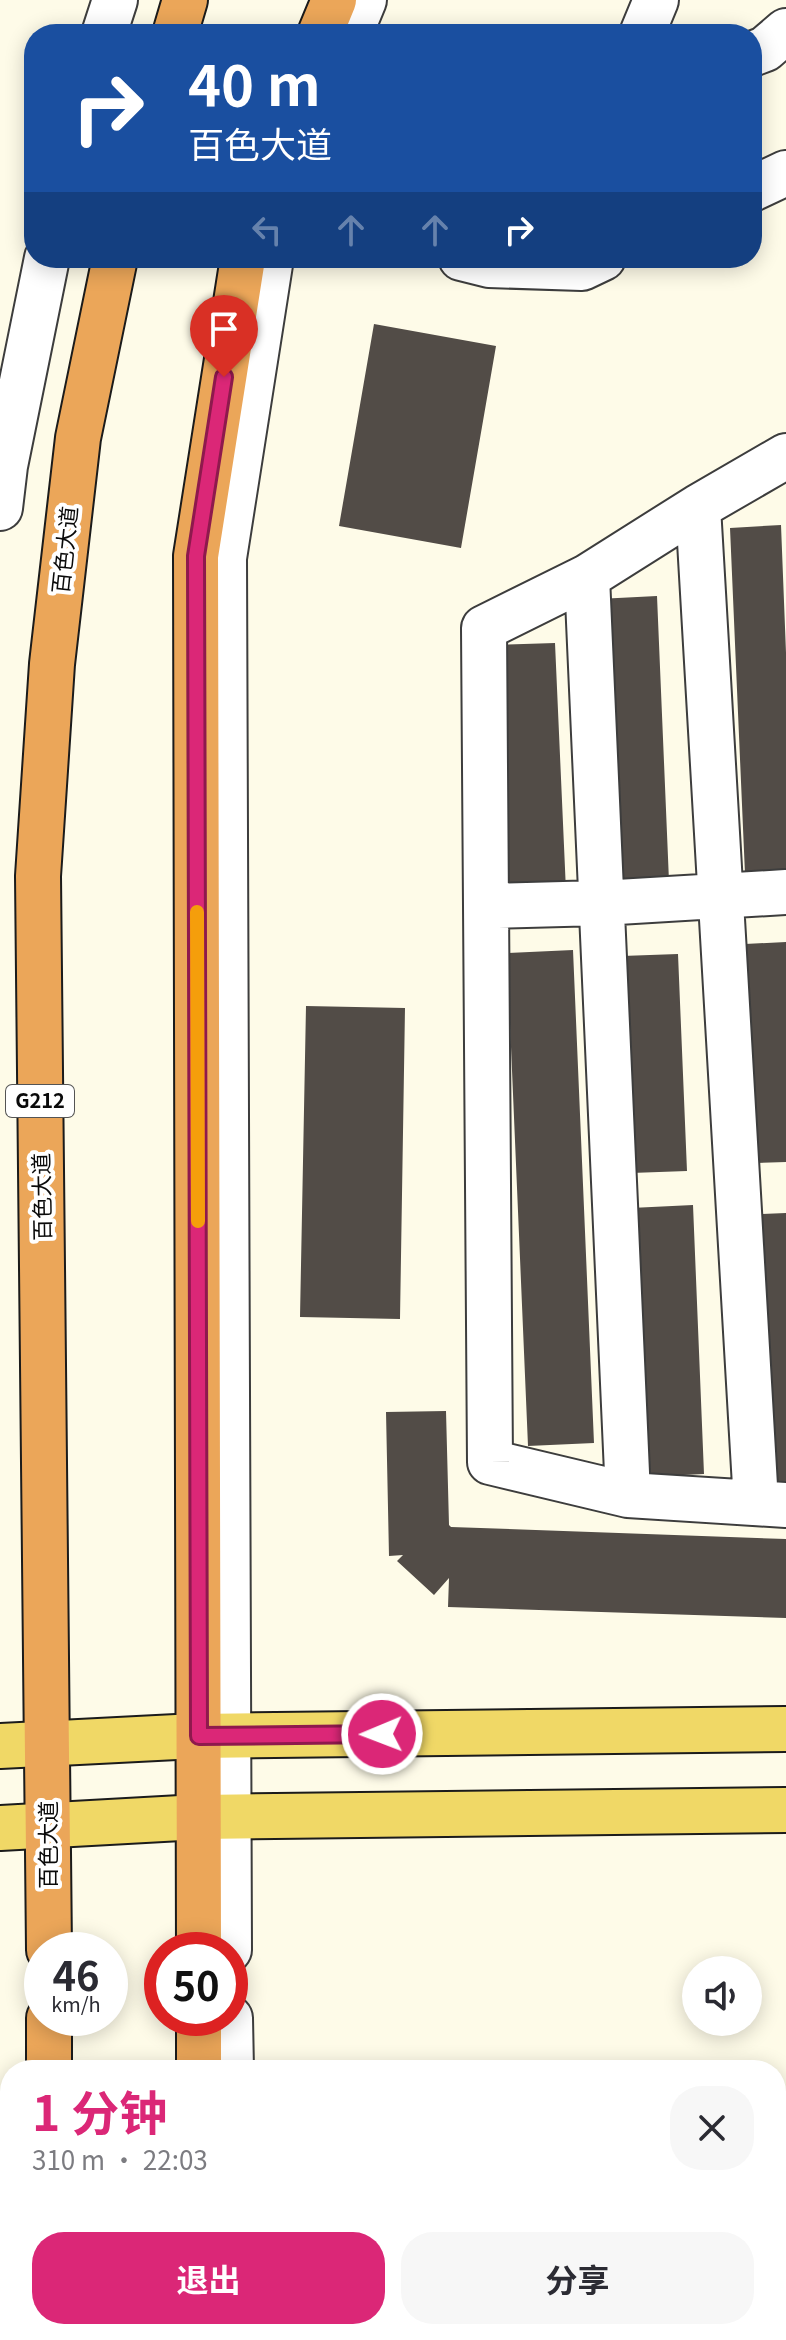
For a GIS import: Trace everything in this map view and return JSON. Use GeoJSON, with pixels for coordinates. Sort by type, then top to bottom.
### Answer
{"type":"FeatureCollection","features":[{"type":"Feature","properties":{"kind":"highway"},"geometry":{"type":"LineString","coordinates":[[178,24],[185,0]]}},
{"type":"Feature","properties":{"kind":"highway"},"geometry":{"type":"LineString","coordinates":[[324,24],[334,0]]}},
{"type":"Feature","properties":{"kind":"highway","name":"百色大道"},"geometry":{"type":"LineString","coordinates":[[49,1932],[38,876],[52,664],[78,438],[113,268]]}},
{"type":"Feature","properties":{"kind":"highway"},"geometry":{"type":"LineString","coordinates":[[201,1932],[213,1817],[213,1736],[196,556],[241,268]]}},
{"type":"Feature","properties":{"kind":"highway"},"geometry":{"type":"LineString","coordinates":[[49,2036],[49,2060]]}},
{"type":"Feature","properties":{"kind":"highway"},"geometry":{"type":"LineString","coordinates":[[199,2036],[199,2060]]}},
{"type":"Feature","properties":{"kind":"main road"},"geometry":{"type":"LineString","coordinates":[[0,1746],[213,1736],[786,1729]]}},
{"type":"Feature","properties":{"kind":"main road"},"geometry":{"type":"LineString","coordinates":[[0,1828],[213,1817],[786,1810]]}},
{"type":"Feature","properties":{"kind":"street"},"geometry":{"type":"LineString","coordinates":[[107,24],[115,0]]}},
{"type":"Feature","properties":{"kind":"street"},"geometry":{"type":"LineString","coordinates":[[354,24],[364,0]]}},
{"type":"Feature","properties":{"kind":"street"},"geometry":{"type":"LineString","coordinates":[[646,24],[656,0]]}},
{"type":"Feature","properties":{"kind":"street"},"geometry":{"type":"LineString","coordinates":[[762,50],[786,31]]}},
{"type":"Feature","properties":{"kind":"street"},"geometry":{"type":"LineString","coordinates":[[762,184],[786,173]]}},
{"type":"Feature","properties":{"kind":"street"},"geometry":{"type":"LineString","coordinates":[[0,508],[5,466],[45,268]]}},
{"type":"Feature","properties":{"kind":"street"},"geometry":{"type":"LineString","coordinates":[[213,1736],[224,558],[269,268]]}},
{"type":"Feature","properties":{"kind":"street"},"geometry":{"type":"LineString","coordinates":[[698,507],[721,897],[771,1504],[628,1495],[490,1462],[484,628],[587,577],[698,507],[786,456]]}},
{"type":"Feature","properties":{"kind":"street"},"geometry":{"type":"LineString","coordinates":[[587,577],[628,1495]]}},
{"type":"Feature","properties":{"kind":"street"},"geometry":{"type":"LineString","coordinates":[[486,906],[786,892]]}},
{"type":"Feature","properties":{"kind":"street"},"geometry":{"type":"LineString","coordinates":[[213,1817],[227,1932]]}},
{"type":"Feature","properties":{"kind":"street"},"geometry":{"type":"LineString","coordinates":[[230,2036],[231,2060]]}},
{"type":"Feature","properties":{"kind":"building"},"geometry":{"type":"Polygon","coordinates":[[[374,324],[496,346],[461,548],[339,526],[374,324]]]}},
{"type":"Feature","properties":{"kind":"building"},"geometry":{"type":"Polygon","coordinates":[[[781,525],[786,653],[786,873],[745,874],[730,528],[781,525]]]}},
{"type":"Feature","properties":{"kind":"building"},"geometry":{"type":"Polygon","coordinates":[[[657,596],[669,881],[610,883],[598,599],[657,596]]]}},
{"type":"Feature","properties":{"kind":"building"},"geometry":{"type":"Polygon","coordinates":[[[555,643],[566,891],[504,894],[494,645],[555,643]]]}},
{"type":"Feature","properties":{"kind":"building"},"geometry":{"type":"Polygon","coordinates":[[[786,942],[786,1162],[755,1163],[745,944],[786,942]]]}},
{"type":"Feature","properties":{"kind":"building"},"geometry":{"type":"Polygon","coordinates":[[[573,950],[594,1443],[528,1446],[507,953],[573,950]]]}},
{"type":"Feature","properties":{"kind":"building"},"geometry":{"type":"Polygon","coordinates":[[[678,954],[687,1171],[631,1173],[622,956],[678,954]]]}},
{"type":"Feature","properties":{"kind":"building"},"geometry":{"type":"Polygon","coordinates":[[[306,1006],[405,1008],[400,1319],[300,1317],[306,1006]]]}},
{"type":"Feature","properties":{"kind":"building"},"geometry":{"type":"Polygon","coordinates":[[[693,1205],[704,1474],[643,1477],[631,1208],[693,1205]]]}},
{"type":"Feature","properties":{"kind":"building"},"geometry":{"type":"Polygon","coordinates":[[[786,1213],[786,1493],[771,1494],[759,1214],[786,1213]]]}},
{"type":"Feature","properties":{"kind":"building"},"geometry":{"type":"Polygon","coordinates":[[[446,1411],[451,1527],[786,1539],[786,1618],[448,1607],[449,1578],[434,1595],[397,1561],[403,1555],[389,1556],[386,1412],[446,1411]]]}},
{"type":"Feature","properties":{"kind":"slow traffic"},"geometry":{"type":"LineString","coordinates":[[197,912],[198,1221]]}},
{"type":"Feature","properties":{"kind":"route"},"geometry":{"type":"LineString","coordinates":[[224,377],[196,556],[199,1736],[382,1734]]}}]}
